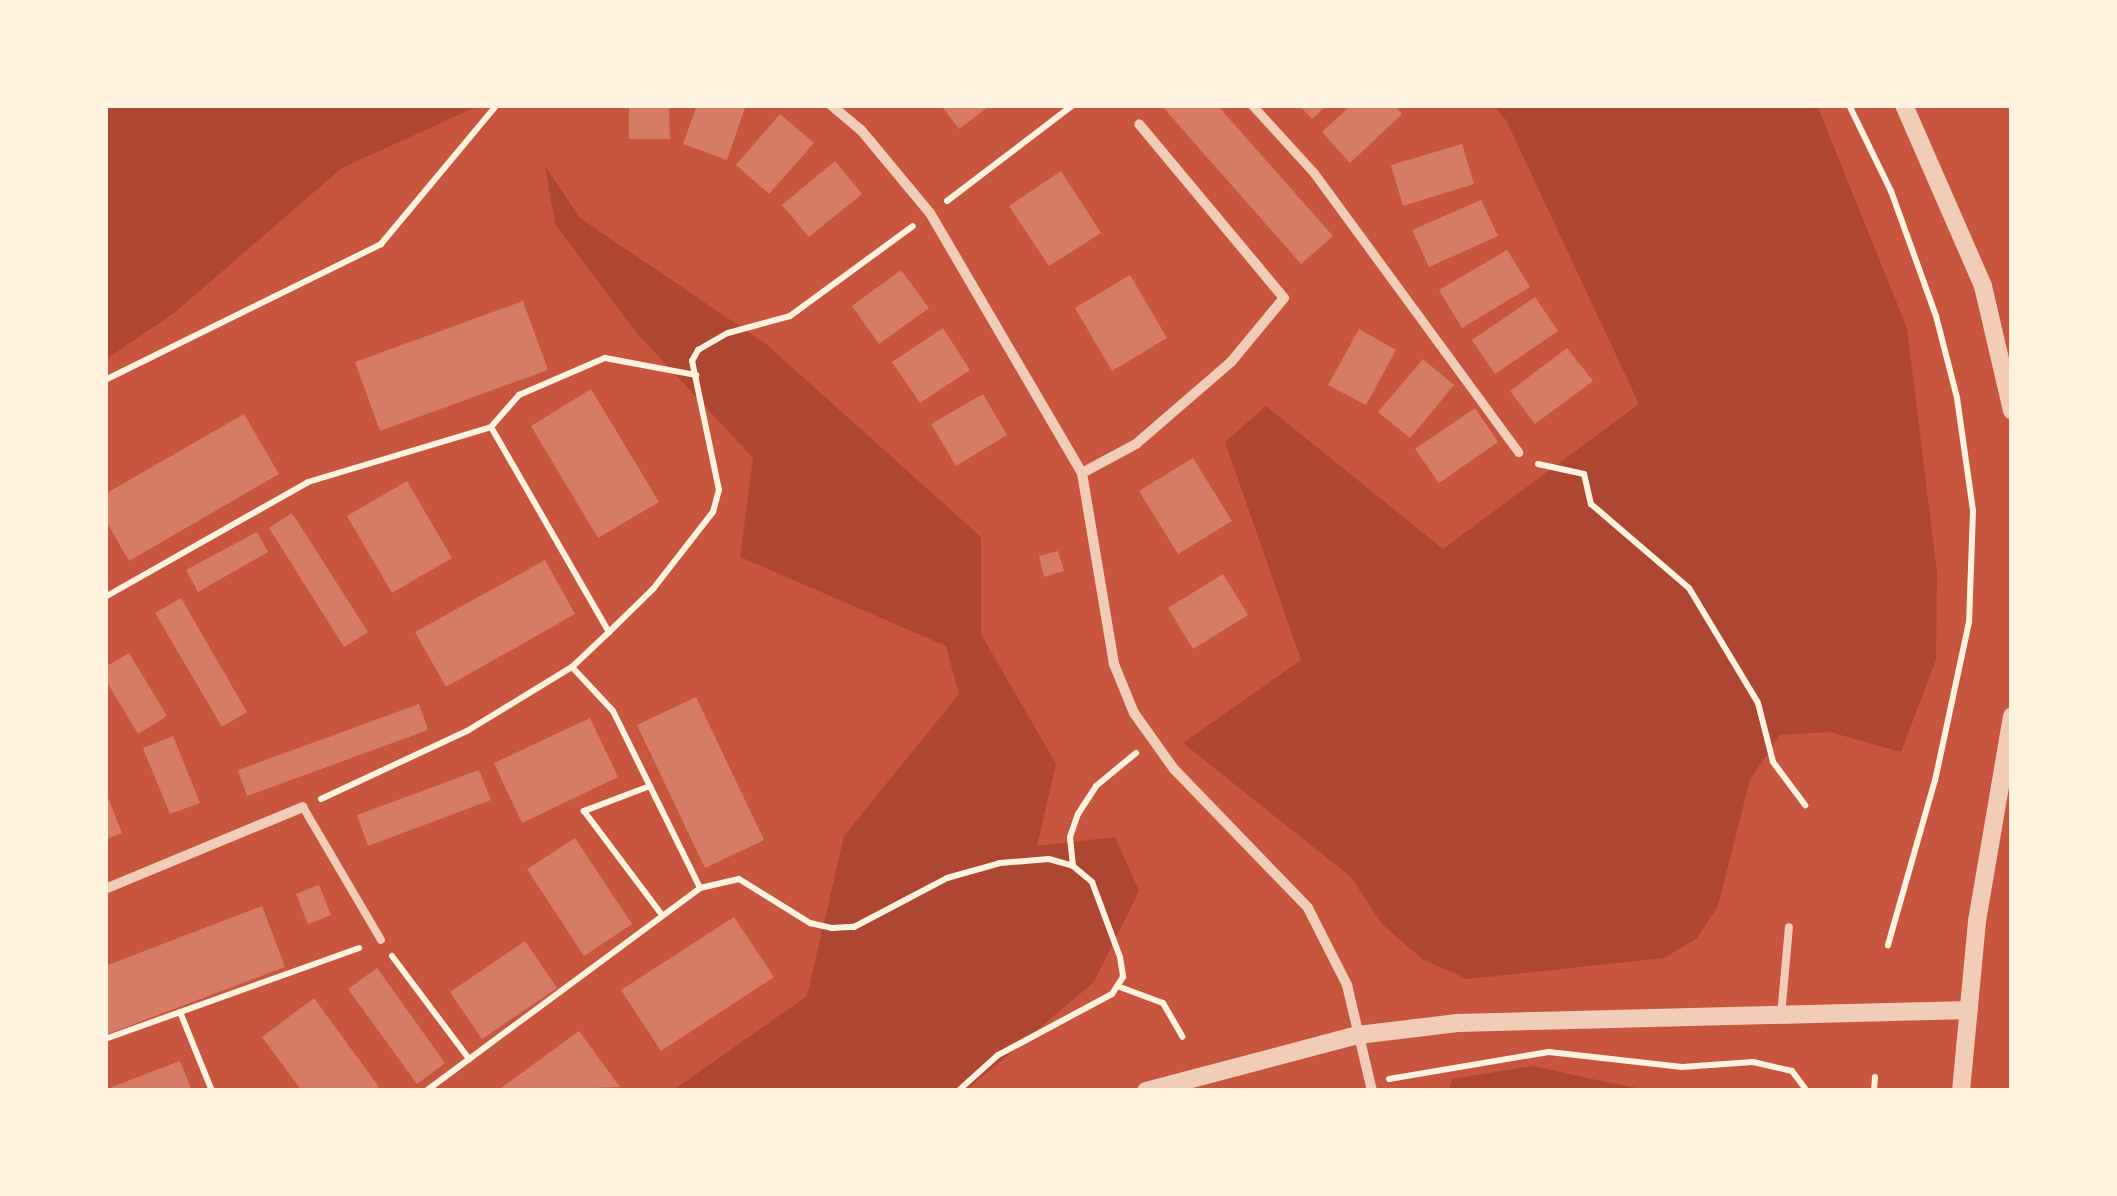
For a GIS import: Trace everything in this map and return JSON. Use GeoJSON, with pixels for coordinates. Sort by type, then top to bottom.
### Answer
{"type":"FeatureCollection","features":[{"type":"Feature","properties":{"kind":"street"},"geometry":{"type":"LineString","coordinates":[[831,105],[861,130],[930,214],[1082,473],[1114,664],[1153,742],[1308,908],[1332,947],[1371,1088]]}},
{"type":"Feature","properties":{"kind":"street"},"geometry":{"type":"LineString","coordinates":[[1252,105],[1314,174],[1518,452]]}},
{"type":"Feature","properties":{"kind":"street"},"geometry":{"type":"LineString","coordinates":[[1904,105],[1983,286],[2012,411]]}},
{"type":"Feature","properties":{"kind":"street"},"geometry":{"type":"LineString","coordinates":[[1082,473],[1136,444],[1232,362],[1284,298],[1139,124]]}},
{"type":"Feature","properties":{"kind":"street"},"geometry":{"type":"LineString","coordinates":[[1961,1091],[1977,921],[2012,716]]}},
{"type":"Feature","properties":{"kind":"street"},"geometry":{"type":"LineString","coordinates":[[105,889],[303,807]]}},
{"type":"Feature","properties":{"kind":"street"},"geometry":{"type":"LineString","coordinates":[[1146,1091],[1358,1035],[1457,1023],[1969,1010]]}},
{"type":"Feature","properties":{"kind":"lane"},"geometry":{"type":"LineString","coordinates":[[303,807],[381,940]]}},
{"type":"Feature","properties":{"kind":"lane"},"geometry":{"type":"LineString","coordinates":[[1781,1016],[1789,927]]}},
{"type":"Feature","properties":{"kind":"path"},"geometry":{"type":"LineString","coordinates":[[105,380],[381,244],[498,105]]}},
{"type":"Feature","properties":{"kind":"path"},"geometry":{"type":"LineString","coordinates":[[303,807],[467,732],[572,666],[653,589],[713,512],[716,468],[692,362],[708,341],[790,316],[1073,105]]}},
{"type":"Feature","properties":{"kind":"path"},"geometry":{"type":"LineString","coordinates":[[1849,105],[1891,190],[1936,316],[1957,398],[1972,510],[1969,622],[1935,780],[1888,945]]}},
{"type":"Feature","properties":{"kind":"path"},"geometry":{"type":"LineString","coordinates":[[105,596],[308,482],[490,427],[519,395],[605,358],[696,376]]}},
{"type":"Feature","properties":{"kind":"path"},"geometry":{"type":"LineString","coordinates":[[490,427],[609,632]]}},
{"type":"Feature","properties":{"kind":"path"},"geometry":{"type":"LineString","coordinates":[[1518,452],[1528,465],[1548,463],[1584,474],[1592,504],[1688,588],[1758,703],[1773,762],[1805,805]]}},
{"type":"Feature","properties":{"kind":"path"},"geometry":{"type":"LineString","coordinates":[[572,666],[614,710],[700,888]]}},
{"type":"Feature","properties":{"kind":"path"},"geometry":{"type":"LineString","coordinates":[[1073,866],[1070,837],[1087,800],[1119,764],[1153,742]]}},
{"type":"Feature","properties":{"kind":"path"},"geometry":{"type":"LineString","coordinates":[[650,786],[584,811],[662,916]]}},
{"type":"Feature","properties":{"kind":"path"},"geometry":{"type":"LineString","coordinates":[[426,1091],[700,888],[739,879],[810,923],[854,927],[948,878],[1000,863],[1049,859],[1073,866],[1092,882],[1110,918],[1123,978],[1082,1013],[998,1055],[958,1091]]}},
{"type":"Feature","properties":{"kind":"path"},"geometry":{"type":"LineString","coordinates":[[105,1039],[381,940],[469,1059]]}},
{"type":"Feature","properties":{"kind":"path"},"geometry":{"type":"LineString","coordinates":[[1117,986],[1163,1003],[1182,1037]]}},
{"type":"Feature","properties":{"kind":"path"},"geometry":{"type":"LineString","coordinates":[[180,1012],[212,1091]]}},
{"type":"Feature","properties":{"kind":"path"},"geometry":{"type":"LineString","coordinates":[[1371,1088],[1549,1052],[1682,1068],[1753,1062],[1792,1071],[1807,1091]]}},
{"type":"Feature","properties":{"kind":"path"},"geometry":{"type":"LineString","coordinates":[[1874,1091],[1875,1077]]}},
{"type":"Feature","properties":{"kind":"shaded area"},"geometry":{"type":"Polygon","coordinates":[[[105,105],[476,107],[342,168],[174,313],[105,360],[105,105]]]}},
{"type":"Feature","properties":{"kind":"shaded area"},"geometry":{"type":"Polygon","coordinates":[[[1492,105],[1817,105],[1907,328],[1937,573],[1936,660],[1901,752],[1830,732],[1780,735],[1750,780],[1718,906],[1697,938],[1664,958],[1467,979],[1422,959],[1382,924],[1351,877],[1183,743],[1301,660],[1225,442],[1266,406],[1443,549],[1639,404],[1506,120],[1492,105]]]}},
{"type":"Feature","properties":{"kind":"shaded area"},"geometry":{"type":"Polygon","coordinates":[[[545,166],[580,218],[766,344],[981,537],[981,634],[1056,764],[1037,846],[1115,837],[1139,891],[1094,982],[965,1091],[672,1091],[807,996],[844,836],[959,694],[946,646],[740,557],[753,458],[635,331],[555,224],[545,166]]]}},
{"type":"Feature","properties":{"kind":"shaded area"},"geometry":{"type":"Polygon","coordinates":[[[1533,1066],[1652,1091],[1449,1091],[1452,1079],[1533,1066]]]}},
{"type":"Feature","properties":{"kind":"building"},"geometry":{"type":"Polygon","coordinates":[[[629,105],[669,105],[670,139],[629,139],[629,105]]]}},
{"type":"Feature","properties":{"kind":"building"},"geometry":{"type":"Polygon","coordinates":[[[697,105],[746,105],[727,160],[683,144],[697,105]]]}},
{"type":"Feature","properties":{"kind":"building"},"geometry":{"type":"Polygon","coordinates":[[[941,105],[991,105],[959,129],[941,105]]]}},
{"type":"Feature","properties":{"kind":"building"},"geometry":{"type":"Polygon","coordinates":[[[1161,105],[1217,105],[1333,236],[1301,264],[1161,105]]]}},
{"type":"Feature","properties":{"kind":"building"},"geometry":{"type":"Polygon","coordinates":[[[1299,105],[1327,105],[1312,119],[1299,105]]]}},
{"type":"Feature","properties":{"kind":"building"},"geometry":{"type":"Polygon","coordinates":[[[1351,105],[1394,105],[1402,114],[1350,163],[1322,132],[1351,105]]]}},
{"type":"Feature","properties":{"kind":"building"},"geometry":{"type":"Polygon","coordinates":[[[780,114],[814,143],[769,194],[736,165],[780,114]]]}},
{"type":"Feature","properties":{"kind":"building"},"geometry":{"type":"Polygon","coordinates":[[[1462,144],[1474,184],[1403,206],[1391,165],[1462,144]]]}},
{"type":"Feature","properties":{"kind":"building"},"geometry":{"type":"Polygon","coordinates":[[[835,161],[862,194],[809,237],[782,205],[835,161]]]}},
{"type":"Feature","properties":{"kind":"building"},"geometry":{"type":"Polygon","coordinates":[[[1061,171],[1101,233],[1049,266],[1009,206],[1061,171]]]}},
{"type":"Feature","properties":{"kind":"building"},"geometry":{"type":"Polygon","coordinates":[[[1481,200],[1498,236],[1429,267],[1412,230],[1481,200]]]}},
{"type":"Feature","properties":{"kind":"building"},"geometry":{"type":"Polygon","coordinates":[[[1507,250],[1530,287],[1462,328],[1439,290],[1507,250]]]}},
{"type":"Feature","properties":{"kind":"building"},"geometry":{"type":"Polygon","coordinates":[[[901,270],[929,308],[879,344],[852,306],[901,270]]]}},
{"type":"Feature","properties":{"kind":"building"},"geometry":{"type":"Polygon","coordinates":[[[1130,275],[1167,338],[1112,371],[1075,308],[1130,275]]]}},
{"type":"Feature","properties":{"kind":"building"},"geometry":{"type":"Polygon","coordinates":[[[1535,297],[1558,331],[1495,374],[1472,340],[1535,297]]]}},
{"type":"Feature","properties":{"kind":"building"},"geometry":{"type":"Polygon","coordinates":[[[523,301],[548,370],[380,431],[355,362],[523,301]]]}},
{"type":"Feature","properties":{"kind":"building"},"geometry":{"type":"Polygon","coordinates":[[[943,328],[970,370],[920,403],[892,362],[943,328]]]}},
{"type":"Feature","properties":{"kind":"building"},"geometry":{"type":"Polygon","coordinates":[[[1359,329],[1396,350],[1366,405],[1328,385],[1359,329]]]}},
{"type":"Feature","properties":{"kind":"building"},"geometry":{"type":"Polygon","coordinates":[[[1567,348],[1593,381],[1535,424],[1510,391],[1567,348]]]}},
{"type":"Feature","properties":{"kind":"building"},"geometry":{"type":"Polygon","coordinates":[[[1423,359],[1454,385],[1410,438],[1378,412],[1423,359]]]}},
{"type":"Feature","properties":{"kind":"building"},"geometry":{"type":"Polygon","coordinates":[[[591,389],[659,502],[598,538],[531,426],[591,389]]]}},
{"type":"Feature","properties":{"kind":"building"},"geometry":{"type":"Polygon","coordinates":[[[983,394],[1007,435],[956,466],[931,424],[983,394]]]}},
{"type":"Feature","properties":{"kind":"building"},"geometry":{"type":"Polygon","coordinates":[[[1475,408],[1498,442],[1439,483],[1415,449],[1475,408]]]}},
{"type":"Feature","properties":{"kind":"building"},"geometry":{"type":"Polygon","coordinates":[[[244,414],[279,474],[129,561],[105,519],[105,494],[244,414]]]}},
{"type":"Feature","properties":{"kind":"building"},"geometry":{"type":"Polygon","coordinates":[[[1193,458],[1232,521],[1178,554],[1139,491],[1193,458]]]}},
{"type":"Feature","properties":{"kind":"building"},"geometry":{"type":"Polygon","coordinates":[[[407,481],[452,558],[392,593],[347,516],[407,481]]]}},
{"type":"Feature","properties":{"kind":"building"},"geometry":{"type":"Polygon","coordinates":[[[292,513],[368,632],[344,647],[269,528],[292,513]]]}},
{"type":"Feature","properties":{"kind":"building"},"geometry":{"type":"Polygon","coordinates":[[[257,532],[268,552],[198,592],[186,570],[257,532]]]}},
{"type":"Feature","properties":{"kind":"building"},"geometry":{"type":"Polygon","coordinates":[[[1058,551],[1064,571],[1044,577],[1039,556],[1058,551]]]}},
{"type":"Feature","properties":{"kind":"building"},"geometry":{"type":"Polygon","coordinates":[[[545,560],[575,614],[446,687],[415,632],[545,560]]]}},
{"type":"Feature","properties":{"kind":"building"},"geometry":{"type":"Polygon","coordinates":[[[1223,574],[1248,615],[1193,649],[1168,608],[1223,574]]]}},
{"type":"Feature","properties":{"kind":"building"},"geometry":{"type":"Polygon","coordinates":[[[181,598],[247,712],[222,727],[155,613],[181,598]]]}},
{"type":"Feature","properties":{"kind":"building"},"geometry":{"type":"Polygon","coordinates":[[[129,653],[167,716],[138,734],[105,679],[105,667],[129,653]]]}},
{"type":"Feature","properties":{"kind":"building"},"geometry":{"type":"Polygon","coordinates":[[[696,697],[764,840],[705,868],[637,725],[696,697]]]}},
{"type":"Feature","properties":{"kind":"building"},"geometry":{"type":"Polygon","coordinates":[[[419,704],[428,730],[247,796],[238,770],[419,704]]]}},
{"type":"Feature","properties":{"kind":"building"},"geometry":{"type":"Polygon","coordinates":[[[590,718],[618,777],[522,823],[494,763],[590,718]]]}},
{"type":"Feature","properties":{"kind":"building"},"geometry":{"type":"Polygon","coordinates":[[[173,736],[200,803],[170,814],[143,748],[173,736]]]}},
{"type":"Feature","properties":{"kind":"building"},"geometry":{"type":"Polygon","coordinates":[[[479,770],[491,800],[368,846],[357,815],[479,770]]]}},
{"type":"Feature","properties":{"kind":"building"},"geometry":{"type":"Polygon","coordinates":[[[105,790],[122,833],[105,840],[105,790]]]}},
{"type":"Feature","properties":{"kind":"building"},"geometry":{"type":"Polygon","coordinates":[[[575,838],[632,924],[584,956],[527,869],[575,838]]]}},
{"type":"Feature","properties":{"kind":"building"},"geometry":{"type":"Polygon","coordinates":[[[319,885],[331,915],[308,924],[296,894],[319,885]]]}},
{"type":"Feature","properties":{"kind":"building"},"geometry":{"type":"Polygon","coordinates":[[[262,906],[285,967],[105,1035],[105,966],[262,906]]]}},
{"type":"Feature","properties":{"kind":"building"},"geometry":{"type":"Polygon","coordinates":[[[734,917],[774,977],[661,1051],[621,990],[734,917]]]}},
{"type":"Feature","properties":{"kind":"building"},"geometry":{"type":"Polygon","coordinates":[[[525,941],[557,988],[482,1039],[450,992],[525,941]]]}},
{"type":"Feature","properties":{"kind":"building"},"geometry":{"type":"Polygon","coordinates":[[[377,968],[445,1063],[417,1084],[348,989],[377,968]]]}},
{"type":"Feature","properties":{"kind":"building"},"geometry":{"type":"Polygon","coordinates":[[[314,998],[379,1087],[373,1091],[302,1091],[262,1037],[314,998]]]}},
{"type":"Feature","properties":{"kind":"building"},"geometry":{"type":"Polygon","coordinates":[[[579,1031],[620,1087],[497,1091],[579,1031]]]}},
{"type":"Feature","properties":{"kind":"building"},"geometry":{"type":"Polygon","coordinates":[[[180,1061],[192,1091],[114,1091],[112,1087],[180,1061]]]}}]}
